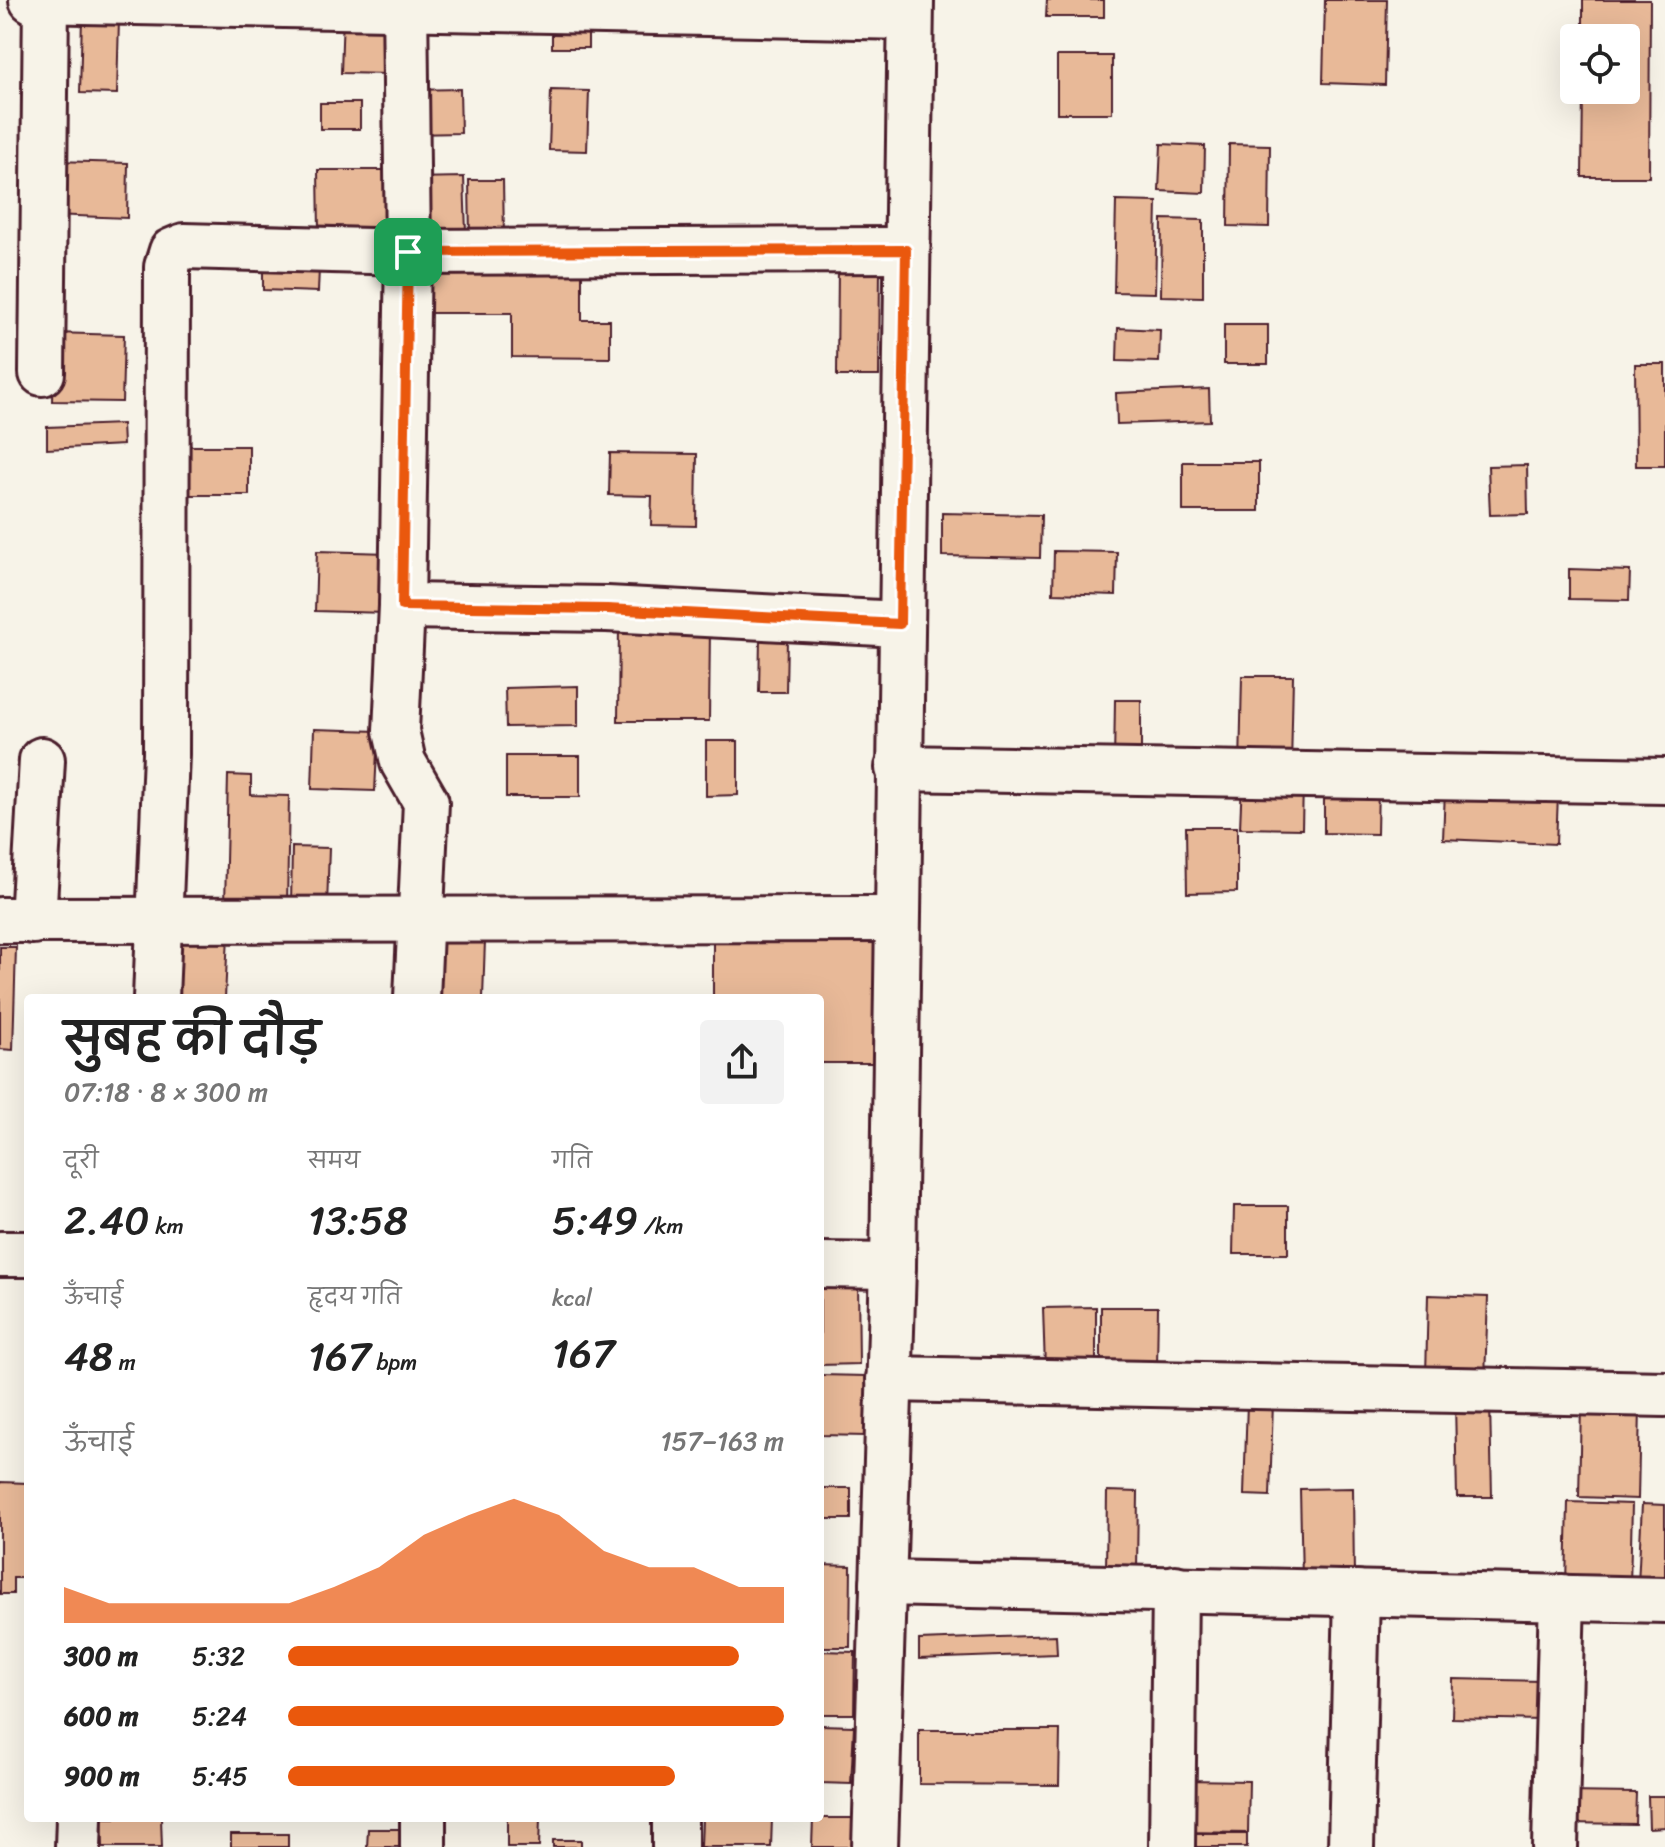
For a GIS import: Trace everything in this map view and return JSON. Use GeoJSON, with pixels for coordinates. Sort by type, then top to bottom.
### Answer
{"type":"FeatureCollection","features":[{"type":"Feature","properties":{"kind":"street"},"geometry":{"type":"LineString","coordinates":[[32,0],[910,9],[893,1266],[875,1847]]}},
{"type":"Feature","properties":{"kind":"street"},"geometry":{"type":"LineString","coordinates":[[42,373],[46,0]]}},
{"type":"Feature","properties":{"kind":"street"},"geometry":{"type":"LineString","coordinates":[[405,4],[408,252],[398,748],[426,802],[417,994]]}},
{"type":"Feature","properties":{"kind":"street"},"geometry":{"type":"LineString","coordinates":[[156,994],[166,754],[167,267],[172,251],[184,246],[408,252],[906,250]]}},
{"type":"Feature","properties":{"kind":"street"},"geometry":{"type":"LineString","coordinates":[[402,606],[607,609],[900,624]]}},
{"type":"Feature","properties":{"kind":"street"},"geometry":{"type":"LineString","coordinates":[[42,760],[16,920],[896,919]]}},
{"type":"Feature","properties":{"kind":"street"},"geometry":{"type":"LineString","coordinates":[[898,768],[1665,781]]}},
{"type":"Feature","properties":{"kind":"street"},"geometry":{"type":"LineString","coordinates":[[0,1254],[24,1254]]}},
{"type":"Feature","properties":{"kind":"street"},"geometry":{"type":"LineString","coordinates":[[824,1265],[893,1266]]}},
{"type":"Feature","properties":{"kind":"street"},"geometry":{"type":"LineString","coordinates":[[889,1379],[1665,1394]]}},
{"type":"Feature","properties":{"kind":"street"},"geometry":{"type":"LineString","coordinates":[[883,1583],[1665,1600]]}},
{"type":"Feature","properties":{"kind":"street"},"geometry":{"type":"LineString","coordinates":[[1172,1847],[1175,1588]]}},
{"type":"Feature","properties":{"kind":"street"},"geometry":{"type":"LineString","coordinates":[[1351,1847],[1357,1593]]}},
{"type":"Feature","properties":{"kind":"street"},"geometry":{"type":"LineString","coordinates":[[1555,1847],[1562,1597]]}},
{"type":"Feature","properties":{"kind":"street"},"geometry":{"type":"LineString","coordinates":[[78,1847],[79,1822]]}},
{"type":"Feature","properties":{"kind":"street"},"geometry":{"type":"LineString","coordinates":[[423,1822],[423,1847]]}},
{"type":"Feature","properties":{"kind":"street"},"geometry":{"type":"LineString","coordinates":[[675,1822],[675,1847]]}},
{"type":"Feature","properties":{"kind":"building"},"geometry":{"type":"Polygon","coordinates":[[[1047,0],[1104,0],[1104,17],[1046,17],[1047,0]]]}},
{"type":"Feature","properties":{"kind":"building"},"geometry":{"type":"Polygon","coordinates":[[[1325,0],[1387,0],[1385,85],[1323,83],[1325,0]]]}},
{"type":"Feature","properties":{"kind":"building"},"geometry":{"type":"Polygon","coordinates":[[[1583,0],[1650,0],[1649,177],[1582,177],[1583,104],[1640,104],[1640,24],[1583,24],[1583,0]]]}},
{"type":"Feature","properties":{"kind":"building"},"geometry":{"type":"Polygon","coordinates":[[[343,13],[391,14],[390,74],[341,73],[343,13]]]}},
{"type":"Feature","properties":{"kind":"building"},"geometry":{"type":"Polygon","coordinates":[[[82,17],[119,19],[117,94],[80,93],[82,17]]]}},
{"type":"Feature","properties":{"kind":"building"},"geometry":{"type":"Polygon","coordinates":[[[552,22],[588,22],[588,48],[552,48],[552,22]]]}},
{"type":"Feature","properties":{"kind":"building"},"geometry":{"type":"Polygon","coordinates":[[[1057,56],[1112,56],[1112,113],[1057,113],[1057,56]]]}},
{"type":"Feature","properties":{"kind":"building"},"geometry":{"type":"Polygon","coordinates":[[[460,89],[461,133],[411,134],[411,90],[460,89]]]}},
{"type":"Feature","properties":{"kind":"building"},"geometry":{"type":"Polygon","coordinates":[[[551,90],[589,91],[587,151],[549,150],[551,90]]]}},
{"type":"Feature","properties":{"kind":"building"},"geometry":{"type":"Polygon","coordinates":[[[320,103],[360,103],[360,129],[320,129],[320,103]]]}},
{"type":"Feature","properties":{"kind":"building"},"geometry":{"type":"Polygon","coordinates":[[[1161,144],[1205,146],[1204,193],[1159,191],[1161,144]]]}},
{"type":"Feature","properties":{"kind":"building"},"geometry":{"type":"Polygon","coordinates":[[[1229,144],[1270,145],[1269,227],[1228,226],[1229,144]]]}},
{"type":"Feature","properties":{"kind":"building"},"geometry":{"type":"Polygon","coordinates":[[[54,161],[128,163],[127,218],[52,215],[54,161]]]}},
{"type":"Feature","properties":{"kind":"building"},"geometry":{"type":"Polygon","coordinates":[[[318,170],[389,170],[389,231],[319,231],[318,170]]]}},
{"type":"Feature","properties":{"kind":"building"},"geometry":{"type":"Polygon","coordinates":[[[464,177],[466,233],[412,235],[411,178],[464,177]]]}},
{"type":"Feature","properties":{"kind":"building"},"geometry":{"type":"Polygon","coordinates":[[[469,180],[503,180],[504,237],[470,238],[469,180]]]}},
{"type":"Feature","properties":{"kind":"building"},"geometry":{"type":"Polygon","coordinates":[[[1116,201],[1157,202],[1155,293],[1114,292],[1116,201]]]}},
{"type":"Feature","properties":{"kind":"building"},"geometry":{"type":"Polygon","coordinates":[[[1162,219],[1203,220],[1203,297],[1161,296],[1162,219]]]}},
{"type":"Feature","properties":{"kind":"building"},"geometry":{"type":"Polygon","coordinates":[[[423,264],[582,265],[582,320],[610,320],[610,358],[512,357],[512,313],[423,313],[423,264]]]}},
{"type":"Feature","properties":{"kind":"building"},"geometry":{"type":"Polygon","coordinates":[[[263,267],[319,268],[318,292],[263,290],[263,267]]]}},
{"type":"Feature","properties":{"kind":"building"},"geometry":{"type":"Polygon","coordinates":[[[838,267],[880,267],[879,376],[837,376],[838,267]]]}},
{"type":"Feature","properties":{"kind":"building"},"geometry":{"type":"Polygon","coordinates":[[[1224,325],[1268,325],[1268,364],[1224,364],[1224,325]]]}},
{"type":"Feature","properties":{"kind":"building"},"geometry":{"type":"Polygon","coordinates":[[[1118,328],[1160,330],[1159,362],[1117,361],[1118,328]]]}},
{"type":"Feature","properties":{"kind":"building"},"geometry":{"type":"Polygon","coordinates":[[[54,333],[124,335],[122,402],[52,401],[54,333]]]}},
{"type":"Feature","properties":{"kind":"building"},"geometry":{"type":"Polygon","coordinates":[[[1635,364],[1665,364],[1665,466],[1636,466],[1635,364]]]}},
{"type":"Feature","properties":{"kind":"building"},"geometry":{"type":"Polygon","coordinates":[[[1209,389],[1210,421],[1117,424],[1116,393],[1209,389]]]}},
{"type":"Feature","properties":{"kind":"building"},"geometry":{"type":"Polygon","coordinates":[[[122,424],[123,445],[47,449],[47,427],[122,424]]]}},
{"type":"Feature","properties":{"kind":"building"},"geometry":{"type":"Polygon","coordinates":[[[176,446],[249,446],[249,495],[176,495],[176,446]]]}},
{"type":"Feature","properties":{"kind":"building"},"geometry":{"type":"Polygon","coordinates":[[[610,453],[697,454],[696,526],[651,525],[652,496],[609,495],[610,453]]]}},
{"type":"Feature","properties":{"kind":"building"},"geometry":{"type":"Polygon","coordinates":[[[1183,462],[1259,462],[1259,511],[1183,511],[1183,462]]]}},
{"type":"Feature","properties":{"kind":"building"},"geometry":{"type":"Polygon","coordinates":[[[1527,465],[1528,514],[1490,515],[1488,466],[1527,465]]]}},
{"type":"Feature","properties":{"kind":"building"},"geometry":{"type":"Polygon","coordinates":[[[942,513],[1041,515],[1040,558],[942,556],[942,513]]]}},
{"type":"Feature","properties":{"kind":"building"},"geometry":{"type":"Polygon","coordinates":[[[317,551],[389,553],[386,613],[315,611],[317,551]]]}},
{"type":"Feature","properties":{"kind":"building"},"geometry":{"type":"Polygon","coordinates":[[[1054,551],[1117,552],[1116,595],[1053,593],[1054,551]]]}},
{"type":"Feature","properties":{"kind":"building"},"geometry":{"type":"Polygon","coordinates":[[[1569,569],[1630,571],[1629,600],[1569,599],[1569,569]]]}},
{"type":"Feature","properties":{"kind":"building"},"geometry":{"type":"Polygon","coordinates":[[[619,625],[710,626],[709,721],[618,721],[619,625]]]}},
{"type":"Feature","properties":{"kind":"building"},"geometry":{"type":"Polygon","coordinates":[[[760,638],[787,639],[786,692],[759,692],[760,638]]]}},
{"type":"Feature","properties":{"kind":"building"},"geometry":{"type":"Polygon","coordinates":[[[1242,676],[1293,676],[1291,768],[1240,767],[1242,676]]]}},
{"type":"Feature","properties":{"kind":"building"},"geometry":{"type":"Polygon","coordinates":[[[578,686],[578,726],[506,727],[505,688],[578,686]]]}},
{"type":"Feature","properties":{"kind":"building"},"geometry":{"type":"Polygon","coordinates":[[[1115,700],[1141,700],[1141,766],[1114,765],[1115,700]]]}},
{"type":"Feature","properties":{"kind":"building"},"geometry":{"type":"Polygon","coordinates":[[[314,729],[378,731],[375,791],[312,789],[314,729]]]}},
{"type":"Feature","properties":{"kind":"building"},"geometry":{"type":"Polygon","coordinates":[[[706,741],[738,741],[738,795],[706,796],[706,741]]]}},
{"type":"Feature","properties":{"kind":"building"},"geometry":{"type":"Polygon","coordinates":[[[506,756],[580,756],[580,797],[506,797],[506,756]]]}},
{"type":"Feature","properties":{"kind":"building"},"geometry":{"type":"Polygon","coordinates":[[[228,775],[251,776],[251,795],[289,796],[287,906],[225,905],[228,775]]]}},
{"type":"Feature","properties":{"kind":"building"},"geometry":{"type":"Polygon","coordinates":[[[1242,780],[1303,782],[1302,829],[1240,828],[1242,780]]]}},
{"type":"Feature","properties":{"kind":"building"},"geometry":{"type":"Polygon","coordinates":[[[1324,783],[1378,784],[1377,834],[1324,833],[1324,783]]]}},
{"type":"Feature","properties":{"kind":"building"},"geometry":{"type":"Polygon","coordinates":[[[1445,791],[1558,795],[1556,844],[1443,839],[1445,791]]]}},
{"type":"Feature","properties":{"kind":"building"},"geometry":{"type":"Polygon","coordinates":[[[1186,827],[1237,827],[1237,892],[1187,893],[1186,827]]]}},
{"type":"Feature","properties":{"kind":"building"},"geometry":{"type":"Polygon","coordinates":[[[292,847],[329,848],[327,907],[291,906],[292,847]]]}},
{"type":"Feature","properties":{"kind":"building"},"geometry":{"type":"Polygon","coordinates":[[[173,933],[228,935],[225,994],[171,994],[173,933]]]}},
{"type":"Feature","properties":{"kind":"building"},"geometry":{"type":"Polygon","coordinates":[[[425,938],[485,940],[483,994],[424,994],[425,938]]]}},
{"type":"Feature","properties":{"kind":"building"},"geometry":{"type":"Polygon","coordinates":[[[713,938],[875,938],[875,1063],[824,1063],[824,994],[713,994],[713,938]]]}},
{"type":"Feature","properties":{"kind":"building"},"geometry":{"type":"Polygon","coordinates":[[[0,947],[16,947],[13,1050],[0,1049],[0,947]]]}},
{"type":"Feature","properties":{"kind":"building"},"geometry":{"type":"Polygon","coordinates":[[[1234,1206],[1288,1206],[1288,1254],[1233,1254],[1234,1206]]]}},
{"type":"Feature","properties":{"kind":"building"},"geometry":{"type":"Polygon","coordinates":[[[858,1281],[859,1364],[824,1365],[824,1282],[858,1281]]]}},
{"type":"Feature","properties":{"kind":"building"},"geometry":{"type":"Polygon","coordinates":[[[1428,1295],[1488,1297],[1485,1378],[1426,1376],[1428,1295]]]}},
{"type":"Feature","properties":{"kind":"building"},"geometry":{"type":"Polygon","coordinates":[[[1096,1307],[1096,1368],[1045,1368],[1043,1308],[1096,1307]]]}},
{"type":"Feature","properties":{"kind":"building"},"geometry":{"type":"Polygon","coordinates":[[[1101,1307],[1158,1307],[1157,1368],[1101,1368],[1101,1307]]]}},
{"type":"Feature","properties":{"kind":"building"},"geometry":{"type":"Polygon","coordinates":[[[824,1375],[866,1376],[865,1436],[824,1435],[824,1375]]]}},
{"type":"Feature","properties":{"kind":"building"},"geometry":{"type":"Polygon","coordinates":[[[1247,1402],[1273,1402],[1270,1496],[1244,1495],[1247,1402]]]}},
{"type":"Feature","properties":{"kind":"building"},"geometry":{"type":"Polygon","coordinates":[[[1490,1402],[1492,1497],[1457,1497],[1455,1403],[1490,1402]]]}},
{"type":"Feature","properties":{"kind":"building"},"geometry":{"type":"Polygon","coordinates":[[[1581,1405],[1640,1407],[1638,1499],[1579,1497],[1581,1405]]]}},
{"type":"Feature","properties":{"kind":"building"},"geometry":{"type":"Polygon","coordinates":[[[0,1482],[24,1483],[24,1578],[13,1578],[13,1594],[0,1594],[0,1482]]]}},
{"type":"Feature","properties":{"kind":"building"},"geometry":{"type":"Polygon","coordinates":[[[824,1488],[851,1488],[851,1519],[824,1519],[824,1488]]]}},
{"type":"Feature","properties":{"kind":"building"},"geometry":{"type":"Polygon","coordinates":[[[1353,1488],[1354,1579],[1302,1580],[1300,1489],[1353,1488]]]}},
{"type":"Feature","properties":{"kind":"building"},"geometry":{"type":"Polygon","coordinates":[[[1107,1491],[1138,1492],[1137,1570],[1106,1570],[1107,1491]]]}},
{"type":"Feature","properties":{"kind":"building"},"geometry":{"type":"Polygon","coordinates":[[[1568,1502],[1632,1504],[1630,1587],[1566,1585],[1568,1502]]]}},
{"type":"Feature","properties":{"kind":"building"},"geometry":{"type":"Polygon","coordinates":[[[1642,1504],[1665,1505],[1665,1587],[1638,1585],[1642,1504]]]}},
{"type":"Feature","properties":{"kind":"building"},"geometry":{"type":"Polygon","coordinates":[[[824,1565],[851,1566],[850,1647],[824,1647],[824,1565]]]}},
{"type":"Feature","properties":{"kind":"building"},"geometry":{"type":"Polygon","coordinates":[[[1056,1635],[1057,1654],[919,1659],[919,1640],[1056,1635]]]}},
{"type":"Feature","properties":{"kind":"building"},"geometry":{"type":"Polygon","coordinates":[[[824,1651],[855,1652],[854,1714],[824,1714],[824,1651]]]}},
{"type":"Feature","properties":{"kind":"building"},"geometry":{"type":"Polygon","coordinates":[[[1453,1679],[1542,1681],[1542,1720],[1452,1718],[1453,1679]]]}},
{"type":"Feature","properties":{"kind":"building"},"geometry":{"type":"Polygon","coordinates":[[[824,1725],[854,1726],[851,1784],[824,1783],[824,1725]]]}},
{"type":"Feature","properties":{"kind":"building"},"geometry":{"type":"Polygon","coordinates":[[[919,1730],[1060,1730],[1059,1785],[919,1784],[919,1730]]]}},
{"type":"Feature","properties":{"kind":"building"},"geometry":{"type":"Polygon","coordinates":[[[1185,1780],[1249,1781],[1248,1833],[1184,1832],[1185,1780]]]}},
{"type":"Feature","properties":{"kind":"building"},"geometry":{"type":"Polygon","coordinates":[[[1563,1792],[1636,1793],[1635,1824],[1563,1823],[1563,1792]]]}},
{"type":"Feature","properties":{"kind":"building"},"geometry":{"type":"Polygon","coordinates":[[[1648,1796],[1665,1796],[1665,1827],[1649,1828],[1648,1796]]]}},
{"type":"Feature","properties":{"kind":"building"},"geometry":{"type":"Polygon","coordinates":[[[824,1818],[860,1818],[859,1847],[812,1847],[813,1822],[824,1822],[824,1818]]]}},
{"type":"Feature","properties":{"kind":"building"},"geometry":{"type":"Polygon","coordinates":[[[102,1822],[161,1822],[162,1847],[103,1847],[102,1822]]]}},
{"type":"Feature","properties":{"kind":"building"},"geometry":{"type":"Polygon","coordinates":[[[507,1822],[540,1822],[539,1847],[507,1847],[507,1822]]]}},
{"type":"Feature","properties":{"kind":"building"},"geometry":{"type":"Polygon","coordinates":[[[702,1822],[772,1822],[771,1847],[701,1847],[702,1822]]]}},
{"type":"Feature","properties":{"kind":"building"},"geometry":{"type":"Polygon","coordinates":[[[368,1829],[411,1829],[411,1847],[367,1847],[368,1829]]]}},
{"type":"Feature","properties":{"kind":"building"},"geometry":{"type":"Polygon","coordinates":[[[231,1834],[288,1834],[288,1847],[231,1847],[231,1834]]]}},
{"type":"Feature","properties":{"kind":"building"},"geometry":{"type":"Polygon","coordinates":[[[1184,1834],[1247,1834],[1247,1847],[1184,1847],[1184,1834]]]}},
{"type":"Feature","properties":{"kind":"building"},"geometry":{"type":"Polygon","coordinates":[[[553,1840],[581,1840],[581,1847],[553,1847],[553,1840]]]}},
{"type":"Feature","properties":{"kind":"route"},"geometry":{"type":"LineString","coordinates":[[906,250],[900,624],[607,609],[402,606],[408,252],[906,250]]}}]}
